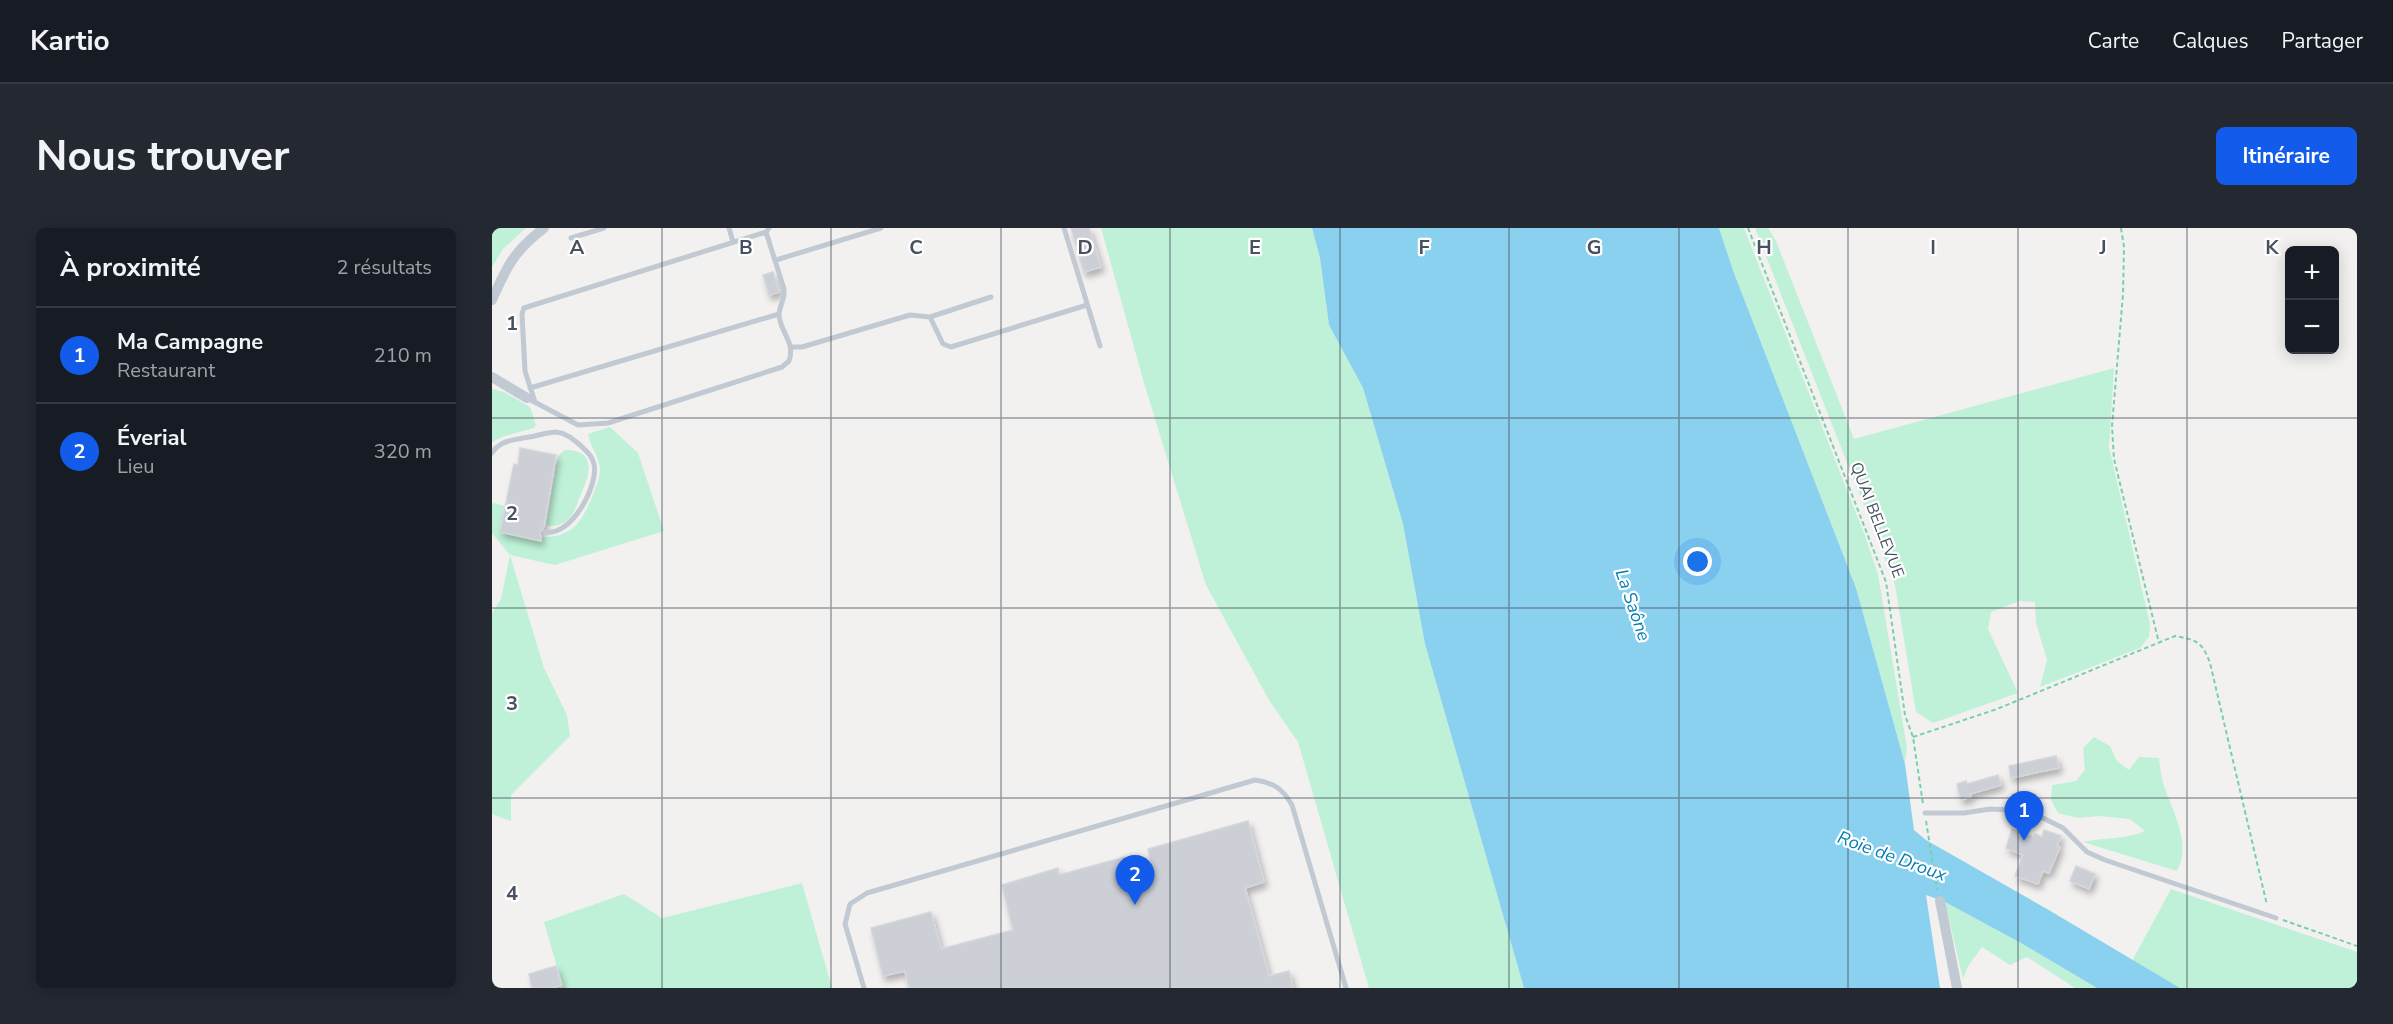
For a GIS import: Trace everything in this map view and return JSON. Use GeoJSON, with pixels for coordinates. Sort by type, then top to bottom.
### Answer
{"type":"FeatureCollection","features":[{"type":"Feature","properties":{"kind":"street"},"geometry":{"type":"LineString","coordinates":[[492,300],[506,268],[522,245],[544,228]]}},
{"type":"Feature","properties":{"kind":"street"},"geometry":{"type":"LineString","coordinates":[[492,377],[531,396]]}},
{"type":"Feature","properties":{"kind":"street"},"geometry":{"type":"LineString","coordinates":[[1940,901],[1957,988]]}},
{"type":"Feature","properties":{"kind":"lane"},"geometry":{"type":"LineString","coordinates":[[571,238],[604,228]]}},
{"type":"Feature","properties":{"kind":"lane"},"geometry":{"type":"LineString","coordinates":[[729,228],[733,242]]}},
{"type":"Feature","properties":{"kind":"lane"},"geometry":{"type":"LineString","coordinates":[[776,260],[881,228]]}},
{"type":"Feature","properties":{"kind":"lane"},"geometry":{"type":"LineString","coordinates":[[1064,228],[1100,346]]}},
{"type":"Feature","properties":{"kind":"lane"},"geometry":{"type":"LineString","coordinates":[[768,230],[784,289],[785,297],[779,314],[792,347],[789,361],[772,372],[608,423],[578,425],[531,396],[525,371],[522,314],[524,308],[733,242],[768,230]]}},
{"type":"Feature","properties":{"kind":"lane"},"geometry":{"type":"LineString","coordinates":[[792,347],[910,315],[930,317],[991,297]]}},
{"type":"Feature","properties":{"kind":"lane"},"geometry":{"type":"LineString","coordinates":[[930,317],[943,344],[951,347],[1087,305]]}},
{"type":"Feature","properties":{"kind":"lane"},"geometry":{"type":"LineString","coordinates":[[531,396],[779,314]]}},
{"type":"Feature","properties":{"kind":"lane"},"geometry":{"type":"LineString","coordinates":[[571,436],[578,425]]}},
{"type":"Feature","properties":{"kind":"lane"},"geometry":{"type":"LineString","coordinates":[[492,453],[504,442],[556,432],[571,436],[590,454],[594,465],[594,478],[577,516],[559,531],[546,532]]}},
{"type":"Feature","properties":{"kind":"lane"},"geometry":{"type":"LineString","coordinates":[[864,988],[845,924],[850,904],[867,893],[1256,780],[1273,783],[1284,792],[1292,804],[1346,988]]}},
{"type":"Feature","properties":{"kind":"lane"},"geometry":{"type":"LineString","coordinates":[[1925,813],[1990,809],[2029,811],[2063,828],[2087,852],[2105,860],[2276,918]]}},
{"type":"Feature","properties":{"kind":"path","name":"QUAI BELLEVUE"},"geometry":{"type":"LineString","coordinates":[[1749,228],[1887,582],[1905,716],[1913,736],[1940,901]]}},
{"type":"Feature","properties":{"kind":"path"},"geometry":{"type":"LineString","coordinates":[[2121,228],[2124,247],[2123,294],[2112,426],[2114,459],[2159,643]]}},
{"type":"Feature","properties":{"kind":"path"},"geometry":{"type":"LineString","coordinates":[[1913,736],[1997,708],[2175,636],[2191,639],[2201,644],[2207,653],[2267,905],[2276,918],[2357,946]]}},
{"type":"Feature","properties":{"kind":"green space"},"geometry":{"type":"Polygon","coordinates":[[[492,228],[526,228],[503,249],[492,267],[492,228]]]}},
{"type":"Feature","properties":{"kind":"green space"},"geometry":{"type":"Polygon","coordinates":[[[1101,228],[1312,228],[1320,258],[1329,325],[1363,388],[1403,524],[1425,644],[1524,988],[1369,988],[1298,742],[1269,700],[1206,585],[1144,383],[1101,228]]]}},
{"type":"Feature","properties":{"kind":"green space"},"geometry":{"type":"Polygon","coordinates":[[[1719,228],[1744,228],[1865,536],[1878,574],[1907,748],[1905,764],[1856,588],[1734,273],[1719,228]]]}},
{"type":"Feature","properties":{"kind":"green space"},"geometry":{"type":"Polygon","coordinates":[[[1755,228],[1768,228],[1776,241],[1854,439],[2114,368],[2109,447],[2150,624],[2149,637],[2140,648],[2040,687],[2047,660],[2036,623],[2035,602],[2019,601],[1991,612],[1988,629],[2018,693],[1933,723],[1916,712],[1895,585],[1755,228]]]}},
{"type":"Feature","properties":{"kind":"green space"},"geometry":{"type":"Polygon","coordinates":[[[492,389],[504,392],[530,407],[536,425],[534,428],[492,442],[492,389]]]}},
{"type":"Feature","properties":{"kind":"green space"},"geometry":{"type":"Polygon","coordinates":[[[610,427],[638,453],[664,531],[555,565],[510,555],[492,533],[492,505],[494,503],[504,506],[500,532],[540,540],[542,537],[561,534],[575,527],[580,521],[599,477],[598,461],[588,434],[610,427]]]}},
{"type":"Feature","properties":{"kind":"green space"},"geometry":{"type":"Polygon","coordinates":[[[565,450],[582,454],[586,459],[587,479],[571,516],[560,524],[546,526],[558,456],[565,450]]]}},
{"type":"Feature","properties":{"kind":"green space"},"geometry":{"type":"Polygon","coordinates":[[[510,555],[544,668],[567,715],[570,736],[511,795],[511,821],[492,814],[492,613],[501,599],[510,555]]]}},
{"type":"Feature","properties":{"kind":"green space"},"geometry":{"type":"Polygon","coordinates":[[[2094,737],[2110,746],[2117,761],[2129,770],[2139,757],[2159,758],[2163,783],[2182,839],[2183,850],[2177,871],[2083,842],[2130,836],[2145,831],[2130,819],[2099,816],[2078,818],[2058,813],[2051,800],[2052,785],[2076,781],[2085,770],[2083,748],[2094,737]]]}},
{"type":"Feature","properties":{"kind":"green space"},"geometry":{"type":"Polygon","coordinates":[[[802,883],[832,988],[563,988],[544,922],[624,894],[662,918],[802,883]]]}},
{"type":"Feature","properties":{"kind":"green space"},"geometry":{"type":"Polygon","coordinates":[[[2171,889],[2357,952],[2357,988],[2180,988],[2132,961],[2171,889]]]}},
{"type":"Feature","properties":{"kind":"green space"},"geometry":{"type":"Polygon","coordinates":[[[1945,902],[2097,988],[2075,988],[2027,957],[2010,965],[1982,947],[1968,966],[1963,979],[1945,902]]]}},
{"type":"Feature","properties":{"kind":"water"},"geometry":{"type":"Polygon","coordinates":[[[1312,228],[1719,228],[1734,273],[1856,588],[1905,764],[1914,830],[1926,840],[2180,988],[2097,988],[2021,943],[1945,902],[1926,895],[1940,988],[1524,988],[1425,644],[1403,524],[1363,388],[1329,325],[1320,258],[1312,228]]]}},
{"type":"Feature","properties":{"kind":"building"},"geometry":{"type":"Polygon","coordinates":[[[1071,228],[1089,228],[1101,267],[1084,272],[1071,228]]]}},
{"type":"Feature","properties":{"kind":"building"},"geometry":{"type":"Polygon","coordinates":[[[773,272],[779,292],[769,295],[763,275],[773,272]]]}},
{"type":"Feature","properties":{"kind":"building"},"geometry":{"type":"Polygon","coordinates":[[[520,448],[556,455],[544,527],[540,532],[541,541],[500,532],[514,464],[518,465],[520,448]]]}},
{"type":"Feature","properties":{"kind":"building"},"geometry":{"type":"Polygon","coordinates":[[[2056,756],[2059,768],[2011,778],[2009,766],[2056,756]]]}},
{"type":"Feature","properties":{"kind":"building"},"geometry":{"type":"Polygon","coordinates":[[[1998,775],[2001,785],[1970,794],[1971,797],[1961,800],[1957,784],[1966,781],[1967,784],[1998,775]]]}},
{"type":"Feature","properties":{"kind":"building"},"geometry":{"type":"Polygon","coordinates":[[[1248,821],[1264,882],[1245,888],[1269,976],[1289,971],[1293,988],[909,988],[905,971],[883,976],[871,928],[931,912],[941,949],[1013,930],[1002,885],[1058,868],[1059,875],[1125,857],[1128,870],[1151,863],[1148,849],[1248,821]]]}},
{"type":"Feature","properties":{"kind":"building"},"geometry":{"type":"Polygon","coordinates":[[[2012,829],[2034,837],[2035,834],[2042,837],[2044,830],[2061,836],[2057,846],[2060,847],[2049,873],[2043,871],[2038,884],[2015,876],[2023,855],[2006,848],[2012,829]]]}},
{"type":"Feature","properties":{"kind":"building"},"geometry":{"type":"Polygon","coordinates":[[[2076,866],[2095,874],[2089,889],[2070,881],[2076,866]]]}},
{"type":"Feature","properties":{"kind":"building"},"geometry":{"type":"Polygon","coordinates":[[[556,966],[562,985],[552,988],[532,988],[529,974],[556,966]]]}},
{"type":"Feature","properties":{"kind":"place","name":"Ma Campagne"},"geometry":{"type":"Point","coordinates":[2024,841]}},
{"type":"Feature","properties":{"kind":"place","name":"Éverial"},"geometry":{"type":"Point","coordinates":[1135,905]}},
{"type":"Feature","properties":{"kind":"water label","name":"La Saône"},"geometry":{"type":"Point","coordinates":[1633,605]}},
{"type":"Feature","properties":{"kind":"water label","name":"Roie de Droux"},"geometry":{"type":"Point","coordinates":[1892,856]}}]}
